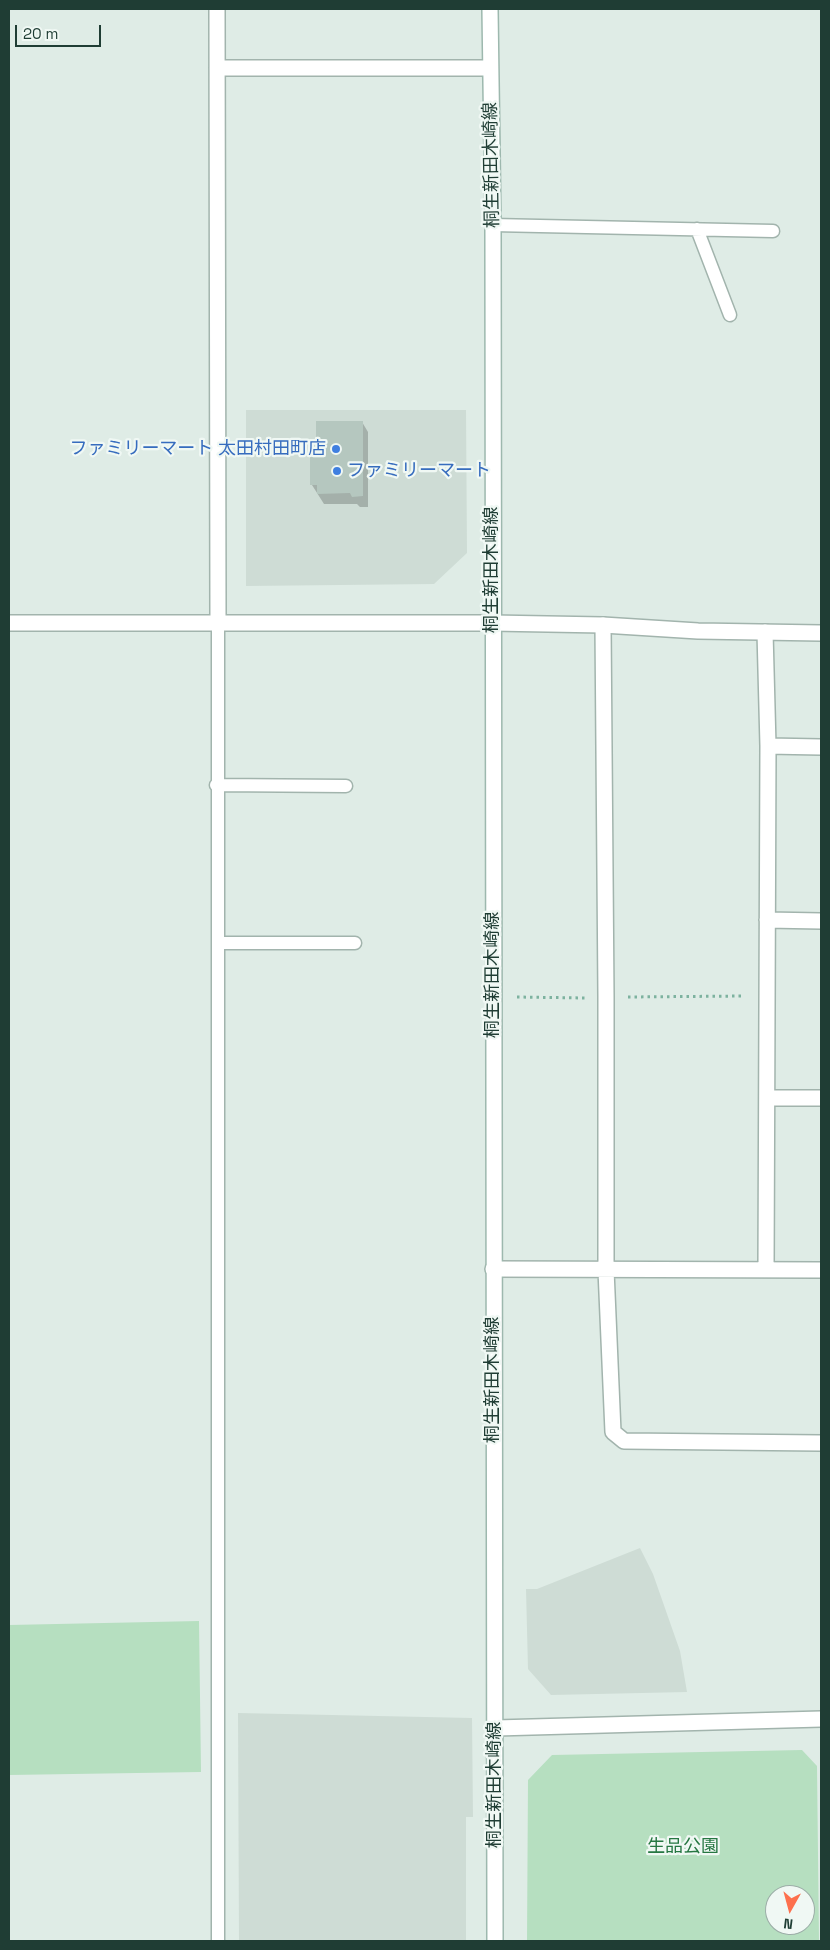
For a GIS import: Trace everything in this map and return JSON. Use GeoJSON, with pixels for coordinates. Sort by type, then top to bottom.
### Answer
{"type":"FeatureCollection","features":[{"type":"Feature","properties":{"kind":"street"},"geometry":{"type":"LineString","coordinates":[[216,9],[218,621]]}},
{"type":"Feature","properties":{"kind":"street","name":"桐生新田木崎線"},"geometry":{"type":"LineString","coordinates":[[490,9],[493,225],[493,1269],[496,1728],[494,1941]]}},
{"type":"Feature","properties":{"kind":"street"},"geometry":{"type":"LineString","coordinates":[[217,68],[490,68]]}},
{"type":"Feature","properties":{"kind":"street"},"geometry":{"type":"LineString","coordinates":[[9,623],[218,621],[603,624],[765,632],[821,632]]}},
{"type":"Feature","properties":{"kind":"street"},"geometry":{"type":"LineString","coordinates":[[603,624],[606,1270],[613,1432],[624,1441],[821,1443]]}},
{"type":"Feature","properties":{"kind":"street"},"geometry":{"type":"LineString","coordinates":[[765,632],[768,746],[766,1270]]}},
{"type":"Feature","properties":{"kind":"street"},"geometry":{"type":"LineString","coordinates":[[768,746],[821,747]]}},
{"type":"Feature","properties":{"kind":"street"},"geometry":{"type":"LineString","coordinates":[[767,920],[821,921]]}},
{"type":"Feature","properties":{"kind":"street"},"geometry":{"type":"LineString","coordinates":[[767,1098],[821,1098]]}},
{"type":"Feature","properties":{"kind":"street"},"geometry":{"type":"LineString","coordinates":[[493,1269],[821,1270]]}},
{"type":"Feature","properties":{"kind":"street"},"geometry":{"type":"LineString","coordinates":[[496,1728],[821,1719]]}},
{"type":"Feature","properties":{"kind":"lane"},"geometry":{"type":"LineString","coordinates":[[493,225],[773,231]]}},
{"type":"Feature","properties":{"kind":"lane"},"geometry":{"type":"LineString","coordinates":[[697,230],[730,315]]}},
{"type":"Feature","properties":{"kind":"lane"},"geometry":{"type":"LineString","coordinates":[[218,621],[216,786],[218,943],[218,1941]]}},
{"type":"Feature","properties":{"kind":"lane"},"geometry":{"type":"LineString","coordinates":[[216,786],[346,786]]}},
{"type":"Feature","properties":{"kind":"lane"},"geometry":{"type":"LineString","coordinates":[[218,943],[355,943]]}},
{"type":"Feature","properties":{"kind":"path"},"geometry":{"type":"LineString","coordinates":[[628,997],[745,996]]}},
{"type":"Feature","properties":{"kind":"path"},"geometry":{"type":"LineString","coordinates":[[517,997],[585,998]]}},
{"type":"Feature","properties":{"kind":"shaded area"},"geometry":{"type":"Polygon","coordinates":[[[246,410],[466,410],[467,553],[434,584],[246,586],[246,410]]]}},
{"type":"Feature","properties":{"kind":"shaded area"},"geometry":{"type":"Polygon","coordinates":[[[640,1548],[653,1574],[680,1651],[687,1692],[551,1695],[528,1669],[526,1589],[537,1589],[640,1548]]]}},
{"type":"Feature","properties":{"kind":"shaded area"},"geometry":{"type":"Polygon","coordinates":[[[238,1713],[472,1718],[473,1817],[466,1817],[466,1941],[239,1941],[238,1713]]]}},
{"type":"Feature","properties":{"kind":"green space"},"geometry":{"type":"Polygon","coordinates":[[[199,1621],[201,1772],[9,1775],[9,1625],[199,1621]]]}},
{"type":"Feature","properties":{"kind":"green space","name":"生品公園"},"geometry":{"type":"Polygon","coordinates":[[[802,1750],[817,1766],[819,1941],[527,1941],[528,1780],[552,1755],[802,1750]]]}},
{"type":"Feature","properties":{"kind":"building","name":"ファミリーマート"},"geometry":{"type":"Polygon","coordinates":[[[316,421],[363,421],[363,496],[352,497],[350,493],[317,494],[317,485],[310,485],[310,457],[316,457],[316,421]]]}},
{"type":"Feature","properties":{"kind":"place","name":"ファミリーマート 太田村田町店"},"geometry":{"type":"Point","coordinates":[336,449]}},
{"type":"Feature","properties":{"kind":"place","name":"ファミリーマート"},"geometry":{"type":"Point","coordinates":[337,471]}}]}
